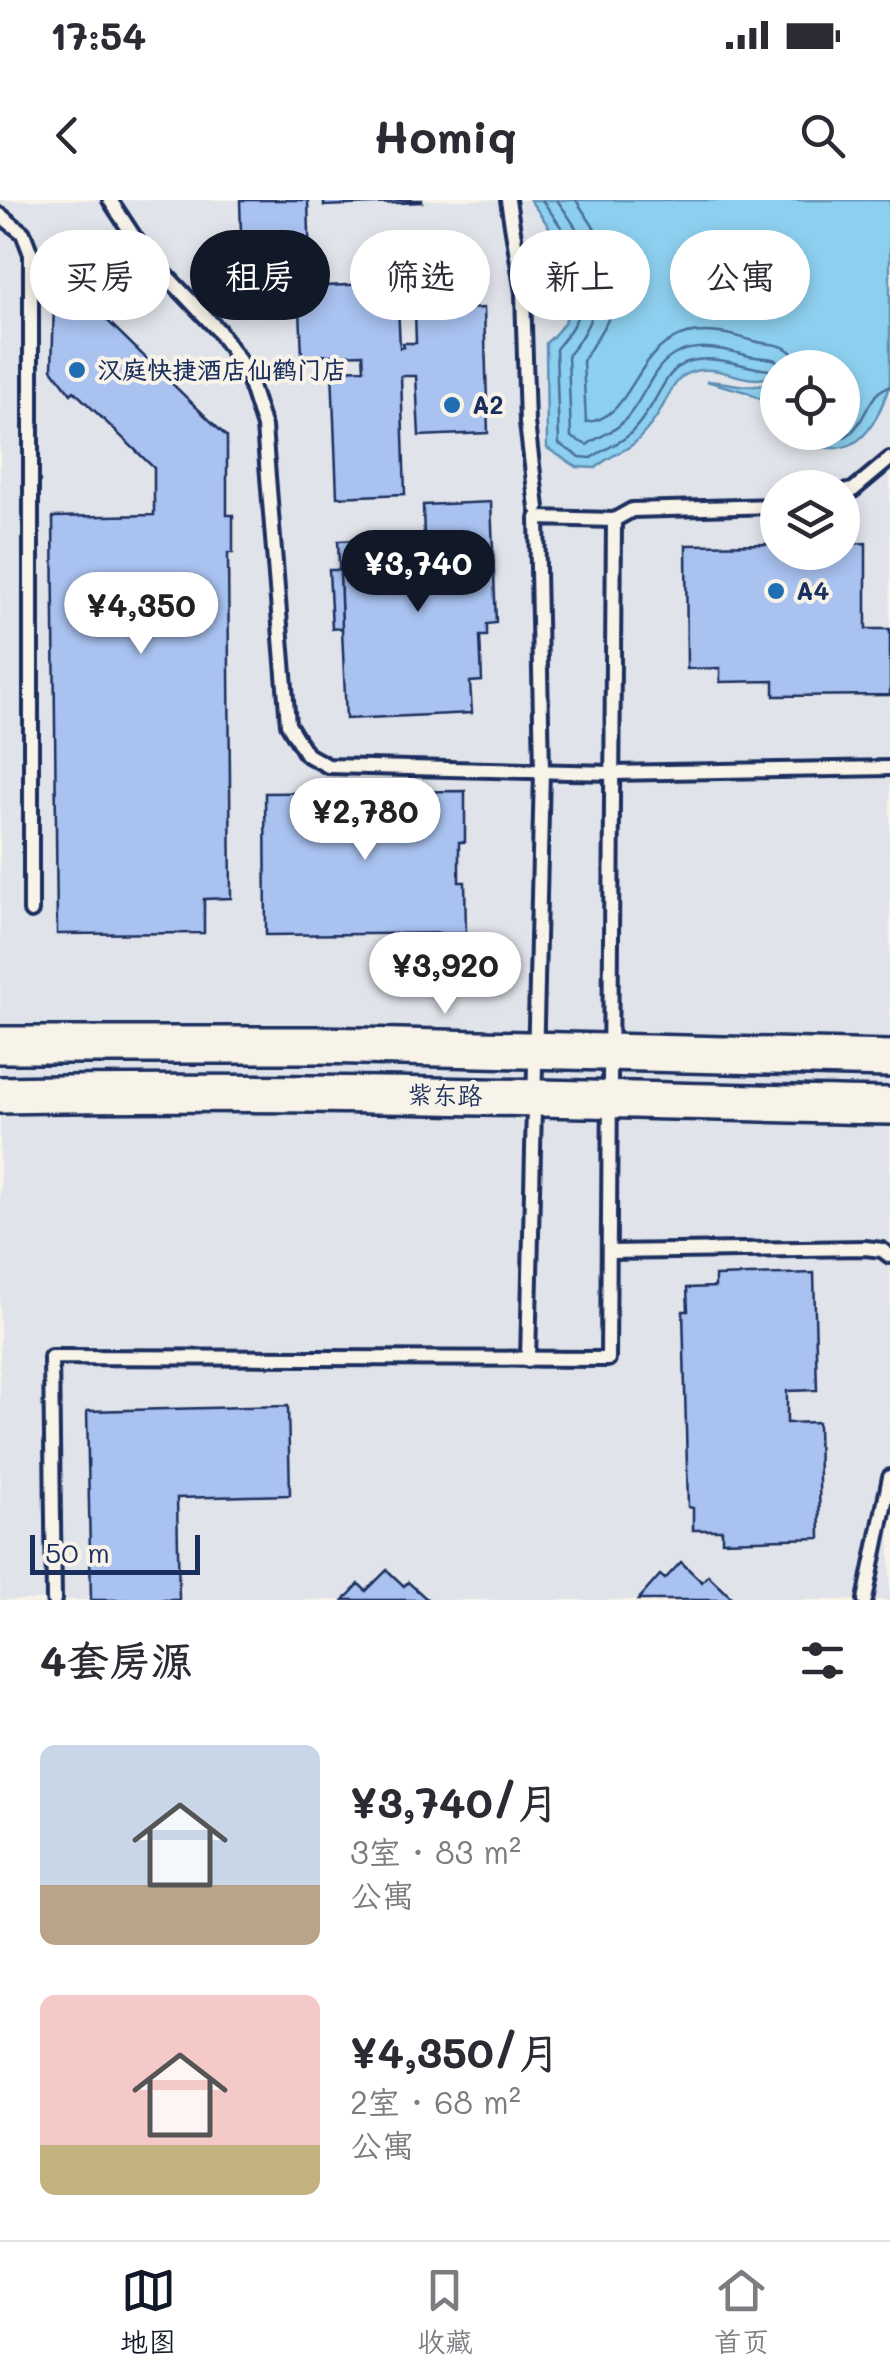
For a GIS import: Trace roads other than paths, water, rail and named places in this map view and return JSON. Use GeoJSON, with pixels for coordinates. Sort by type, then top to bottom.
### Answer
{"type":"FeatureCollection","features":[{"type":"Feature","properties":{"kind":"main road","name":"紫东路"},"geometry":{"type":"LineString","coordinates":[[0,1045],[319,1045],[890,1060]]}},
{"type":"Feature","properties":{"kind":"main road","name":"紫东路"},"geometry":{"type":"LineString","coordinates":[[0,1095],[185,1092],[534,1096],[890,1106]]}},
{"type":"Feature","properties":{"kind":"lane"},"geometry":{"type":"LineString","coordinates":[[110,200],[144,252],[218,330],[246,371],[264,427],[288,724],[306,754],[328,766],[612,772],[890,768]]}},
{"type":"Feature","properties":{"kind":"lane"},"geometry":{"type":"LineString","coordinates":[[508,200],[523,293],[527,423],[537,508]]}},
{"type":"Feature","properties":{"kind":"lane"},"geometry":{"type":"LineString","coordinates":[[0,215],[23,233],[31,254],[31,912]]}},
{"type":"Feature","properties":{"kind":"lane"},"geometry":{"type":"LineString","coordinates":[[860,484],[890,460]]}},
{"type":"Feature","properties":{"kind":"lane"},"geometry":{"type":"LineString","coordinates":[[528,1360],[542,771],[537,518],[614,520],[632,510],[760,506]]}},
{"type":"Feature","properties":{"kind":"lane"},"geometry":{"type":"LineString","coordinates":[[54,1600],[51,1357],[608,1359],[614,520]]}},
{"type":"Feature","properties":{"kind":"lane"},"geometry":{"type":"LineString","coordinates":[[608,1252],[866,1248],[882,1250],[890,1256]]}},
{"type":"Feature","properties":{"kind":"lane"},"geometry":{"type":"LineString","coordinates":[[865,1600],[890,1477]]}},
{"type":"Feature","properties":{"kind":"water"},"geometry":{"type":"Polygon","coordinates":[[[530,200],[890,200],[890,383],[873,423],[860,438],[860,350],[760,350],[760,379],[704,370],[687,374],[671,390],[640,438],[596,468],[577,467],[547,448],[546,343],[564,320],[650,320],[650,230],[551,230],[530,200]]]}},
{"type":"Feature","properties":{"kind":"water"},"geometry":{"type":"Polygon","coordinates":[[[706,381],[760,385],[760,399],[706,381]]]}},
{"type":"Feature","properties":{"kind":"place","name":"汉庭快捷酒店仙鹤门店"},"geometry":{"type":"Point","coordinates":[77,370]}},
{"type":"Feature","properties":{"kind":"place","name":"A2"},"geometry":{"type":"Point","coordinates":[452,405]}},
{"type":"Feature","properties":{"kind":"place","name":"A4"},"geometry":{"type":"Point","coordinates":[776,591]}}]}
